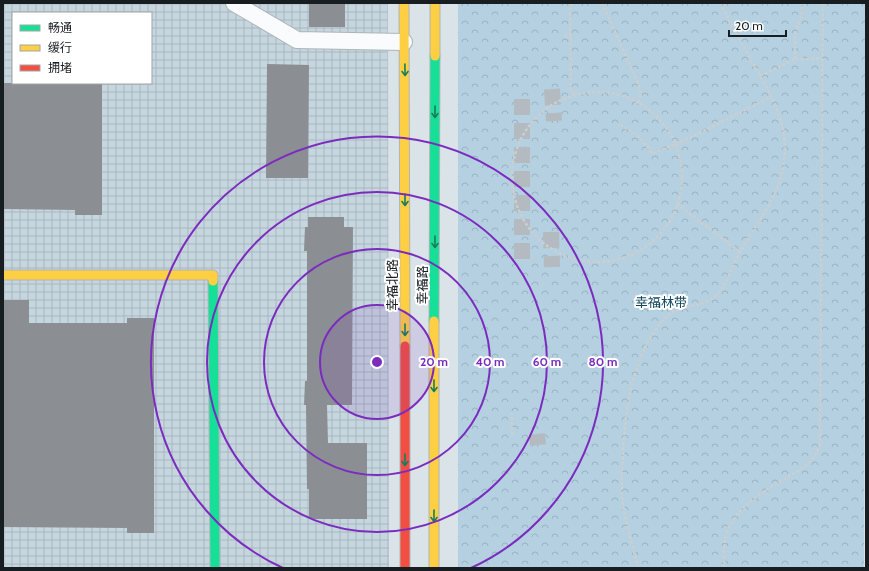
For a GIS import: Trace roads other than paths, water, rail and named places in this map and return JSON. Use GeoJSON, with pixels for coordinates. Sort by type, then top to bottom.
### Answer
{"type":"FeatureCollection","features":[{"type":"Feature","properties":{"kind":"main road","name":"幸福北路"},"geometry":{"type":"LineString","coordinates":[[404,3],[406,568]]}},
{"type":"Feature","properties":{"kind":"main road","name":"幸福路"},"geometry":{"type":"LineString","coordinates":[[434,568],[435,3]]}},
{"type":"Feature","properties":{"kind":"main road"},"geometry":{"type":"LineString","coordinates":[[3,275],[213,275],[215,568]]}},
{"type":"Feature","properties":{"kind":"street"},"geometry":{"type":"LineString","coordinates":[[234,3],[297,40],[404,42]]}},
{"type":"Feature","properties":{"kind":"tunnel"},"geometry":{"type":"LineString","coordinates":[[552,89],[554,121]]}},
{"type":"Feature","properties":{"kind":"tunnel"},"geometry":{"type":"LineString","coordinates":[[522,99],[522,259]]}},
{"type":"Feature","properties":{"kind":"tunnel"},"geometry":{"type":"LineString","coordinates":[[551,232],[552,267]]}},
{"type":"Feature","properties":{"kind":"tunnel"},"geometry":{"type":"LineString","coordinates":[[537,434],[538,445]]}},
{"type":"Feature","properties":{"kind":"park label","name":"幸福林带"},"geometry":{"type":"Point","coordinates":[661,302]}}]}
